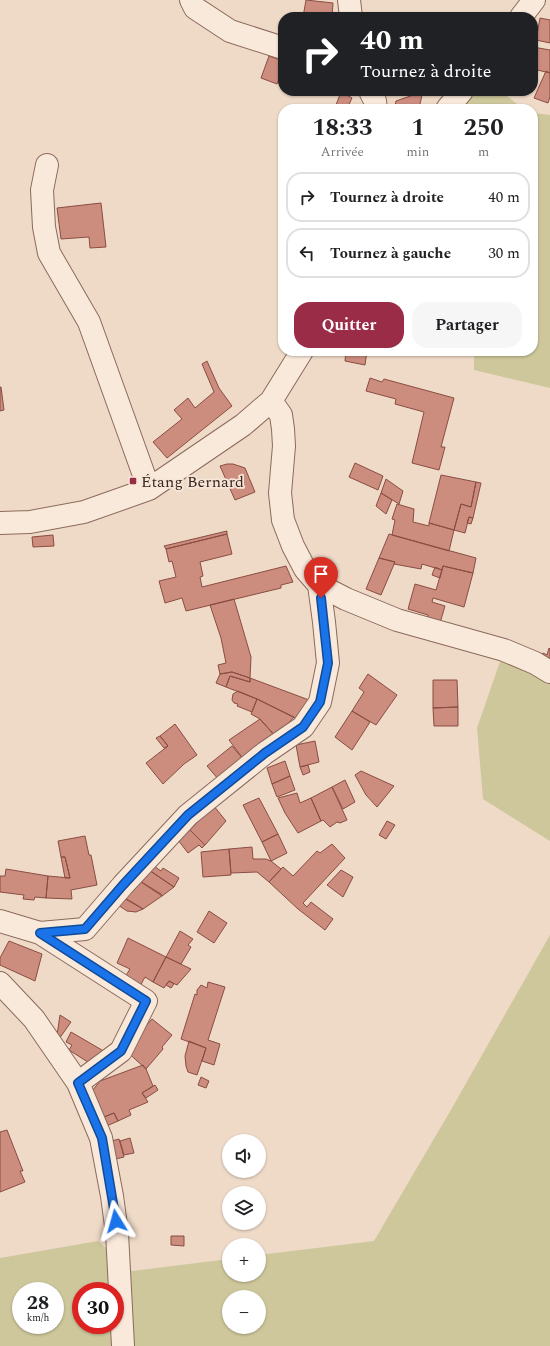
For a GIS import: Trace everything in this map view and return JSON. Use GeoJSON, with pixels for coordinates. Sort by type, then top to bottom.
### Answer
{"type":"FeatureCollection","features":[{"type":"Feature","properties":{"kind":"street"},"geometry":{"type":"LineString","coordinates":[[191,0],[195,8],[230,31],[278,46]]}},
{"type":"Feature","properties":{"kind":"street"},"geometry":{"type":"LineString","coordinates":[[349,0],[350,12]]}},
{"type":"Feature","properties":{"kind":"street"},"geometry":{"type":"LineString","coordinates":[[525,12],[534,0]]}},
{"type":"Feature","properties":{"kind":"street"},"geometry":{"type":"LineString","coordinates":[[451,104],[458,96]]}},
{"type":"Feature","properties":{"kind":"street"},"geometry":{"type":"LineString","coordinates":[[47,165],[42,190],[44,227],[49,253],[89,322],[149,489]]}},
{"type":"Feature","properties":{"kind":"street"},"geometry":{"type":"LineString","coordinates":[[0,523],[30,522],[84,512],[149,489],[243,425],[271,401],[299,356]]}},
{"type":"Feature","properties":{"kind":"street"},"geometry":{"type":"LineString","coordinates":[[271,401],[280,415],[283,429],[284,446],[280,493],[283,520],[293,546],[305,569],[319,585],[346,599],[397,620],[504,650],[535,663],[550,672]]}},
{"type":"Feature","properties":{"kind":"street"},"geometry":{"type":"LineString","coordinates":[[40,933],[85,929],[123,885],[188,815],[265,753],[303,727],[320,702],[328,663],[319,585]]}},
{"type":"Feature","properties":{"kind":"street"},"geometry":{"type":"LineString","coordinates":[[0,921],[40,933],[146,1001],[121,1051],[78,1083]]}},
{"type":"Feature","properties":{"kind":"street"},"geometry":{"type":"LineString","coordinates":[[0,983],[34,1020],[78,1083],[102,1138],[117,1234],[123,1346]]}},
{"type":"Feature","properties":{"kind":"shaded area"},"geometry":{"type":"Polygon","coordinates":[[[458,96],[507,96],[517,104],[451,104],[458,96]]]}},
{"type":"Feature","properties":{"kind":"shaded area"},"geometry":{"type":"Polygon","coordinates":[[[538,114],[550,115],[550,388],[474,370],[474,356],[538,356],[538,114]]]}},
{"type":"Feature","properties":{"kind":"shaded area"},"geometry":{"type":"Polygon","coordinates":[[[504,650],[550,672],[550,841],[483,799],[477,728],[504,650]]]}},
{"type":"Feature","properties":{"kind":"shaded area"},"geometry":{"type":"Polygon","coordinates":[[[550,935],[550,1346],[0,1346],[0,1258],[98,1241],[132,1271],[222,1260],[222,1282],[266,1282],[266,1254],[374,1241],[452,1108],[550,935]]]}},
{"type":"Feature","properties":{"kind":"building"},"geometry":{"type":"Polygon","coordinates":[[[306,0],[333,3],[332,12],[304,12],[306,0]]]}},
{"type":"Feature","properties":{"kind":"building"},"geometry":{"type":"Polygon","coordinates":[[[540,18],[550,20],[550,43],[538,40],[540,18]]]}},
{"type":"Feature","properties":{"kind":"building"},"geometry":{"type":"Polygon","coordinates":[[[538,48],[550,50],[550,73],[538,70],[538,48]]]}},
{"type":"Feature","properties":{"kind":"building"},"geometry":{"type":"Polygon","coordinates":[[[269,56],[278,59],[277,84],[261,78],[269,56]]]}},
{"type":"Feature","properties":{"kind":"building"},"geometry":{"type":"Polygon","coordinates":[[[546,71],[550,73],[550,97],[548,103],[534,98],[535,96],[538,96],[538,89],[546,71]]]}},
{"type":"Feature","properties":{"kind":"building"},"geometry":{"type":"Polygon","coordinates":[[[339,96],[348,96],[352,98],[349,104],[336,104],[339,96]]]}},
{"type":"Feature","properties":{"kind":"building"},"geometry":{"type":"Polygon","coordinates":[[[410,96],[422,96],[420,104],[395,104],[396,101],[410,96]]]}},
{"type":"Feature","properties":{"kind":"building"},"geometry":{"type":"Polygon","coordinates":[[[101,203],[106,247],[90,248],[89,237],[61,239],[57,208],[101,203]]]}},
{"type":"Feature","properties":{"kind":"building"},"geometry":{"type":"Polygon","coordinates":[[[346,356],[366,356],[365,365],[345,361],[346,356]]]}},
{"type":"Feature","properties":{"kind":"building"},"geometry":{"type":"Polygon","coordinates":[[[207,361],[219,388],[232,406],[167,458],[153,442],[182,419],[174,410],[188,398],[195,408],[214,392],[202,364],[207,361]]]}},
{"type":"Feature","properties":{"kind":"building"},"geometry":{"type":"Polygon","coordinates":[[[370,378],[382,382],[384,379],[454,398],[441,447],[445,447],[439,470],[412,463],[424,412],[395,404],[396,399],[366,391],[370,378]]]}},
{"type":"Feature","properties":{"kind":"building"},"geometry":{"type":"Polygon","coordinates":[[[0,387],[4,410],[0,411],[0,387]]]}},
{"type":"Feature","properties":{"kind":"building"},"geometry":{"type":"Polygon","coordinates":[[[355,463],[383,476],[378,490],[349,477],[355,463]]]}},
{"type":"Feature","properties":{"kind":"building"},"geometry":{"type":"Polygon","coordinates":[[[233,464],[245,468],[255,492],[235,500],[220,466],[233,464]]]}},
{"type":"Feature","properties":{"kind":"building"},"geometry":{"type":"Polygon","coordinates":[[[441,475],[476,482],[471,507],[461,504],[454,530],[429,523],[441,475]]]}},
{"type":"Feature","properties":{"kind":"building"},"geometry":{"type":"Polygon","coordinates":[[[386,479],[403,491],[399,504],[381,493],[386,479]]]}},
{"type":"Feature","properties":{"kind":"building"},"geometry":{"type":"Polygon","coordinates":[[[476,482],[481,483],[473,518],[469,517],[465,533],[454,530],[461,504],[471,507],[476,482]]]}},
{"type":"Feature","properties":{"kind":"building"},"geometry":{"type":"Polygon","coordinates":[[[381,493],[392,500],[386,514],[376,506],[381,493]]]}},
{"type":"Feature","properties":{"kind":"building"},"geometry":{"type":"Polygon","coordinates":[[[397,504],[414,509],[413,522],[429,526],[429,523],[454,530],[449,551],[392,535],[395,520],[392,519],[397,504]]]}},
{"type":"Feature","properties":{"kind":"building"},"geometry":{"type":"Polygon","coordinates":[[[469,517],[473,518],[471,524],[467,523],[469,517]]]}},
{"type":"Feature","properties":{"kind":"building"},"geometry":{"type":"Polygon","coordinates":[[[227,531],[227,534],[166,549],[164,546],[227,531]]]}},
{"type":"Feature","properties":{"kind":"building"},"geometry":{"type":"Polygon","coordinates":[[[227,534],[232,554],[200,562],[203,576],[200,577],[202,587],[286,566],[293,582],[281,585],[281,588],[186,611],[182,598],[165,603],[159,581],[176,577],[172,561],[169,562],[166,549],[227,534]]]}},
{"type":"Feature","properties":{"kind":"building"},"geometry":{"type":"Polygon","coordinates":[[[389,534],[476,558],[473,573],[443,566],[442,570],[422,564],[421,569],[394,564],[395,562],[379,558],[389,534]]]}},
{"type":"Feature","properties":{"kind":"building"},"geometry":{"type":"Polygon","coordinates":[[[53,535],[54,546],[33,547],[32,537],[53,535]]]}},
{"type":"Feature","properties":{"kind":"building"},"geometry":{"type":"Polygon","coordinates":[[[379,558],[395,562],[381,595],[366,589],[379,558]]]}},
{"type":"Feature","properties":{"kind":"building"},"geometry":{"type":"Polygon","coordinates":[[[443,566],[473,573],[464,607],[433,598],[432,602],[445,606],[440,623],[427,619],[428,615],[408,609],[415,584],[436,590],[443,566]]]}},
{"type":"Feature","properties":{"kind":"building"},"geometry":{"type":"Polygon","coordinates":[[[435,567],[442,570],[440,578],[432,575],[435,567]]]}},
{"type":"Feature","properties":{"kind":"building"},"geometry":{"type":"Polygon","coordinates":[[[234,599],[251,657],[250,678],[232,672],[220,674],[218,665],[226,663],[221,638],[210,605],[234,599]]]}},
{"type":"Feature","properties":{"kind":"building"},"geometry":{"type":"Polygon","coordinates":[[[549,648],[550,662],[540,659],[543,653],[547,655],[549,648]]]}},
{"type":"Feature","properties":{"kind":"building"},"geometry":{"type":"Polygon","coordinates":[[[232,672],[250,678],[250,682],[230,676],[226,687],[216,683],[220,674],[232,672]]]}},
{"type":"Feature","properties":{"kind":"building"},"geometry":{"type":"Polygon","coordinates":[[[368,674],[397,695],[376,725],[352,711],[364,692],[359,688],[368,674]]]}},
{"type":"Feature","properties":{"kind":"building"},"geometry":{"type":"Polygon","coordinates":[[[230,676],[250,682],[250,678],[309,700],[297,719],[257,699],[226,687],[230,676]]]}},
{"type":"Feature","properties":{"kind":"building"},"geometry":{"type":"Polygon","coordinates":[[[433,680],[457,680],[458,707],[433,708],[433,680]]]}},
{"type":"Feature","properties":{"kind":"building"},"geometry":{"type":"Polygon","coordinates":[[[238,691],[257,699],[252,712],[237,706],[238,704],[234,703],[232,700],[233,694],[238,691]]]}},
{"type":"Feature","properties":{"kind":"building"},"geometry":{"type":"Polygon","coordinates":[[[257,699],[294,717],[276,737],[260,719],[251,714],[257,699]]]}},
{"type":"Feature","properties":{"kind":"building"},"geometry":{"type":"Polygon","coordinates":[[[458,707],[458,726],[434,726],[433,708],[458,707]]]}},
{"type":"Feature","properties":{"kind":"building"},"geometry":{"type":"Polygon","coordinates":[[[352,711],[370,722],[352,750],[335,737],[352,711]]]}},
{"type":"Feature","properties":{"kind":"building"},"geometry":{"type":"Polygon","coordinates":[[[260,719],[276,737],[244,760],[229,740],[260,719]]]}},
{"type":"Feature","properties":{"kind":"building"},"geometry":{"type":"Polygon","coordinates":[[[175,724],[197,755],[184,764],[163,784],[146,763],[168,746],[160,736],[175,724]]]}},
{"type":"Feature","properties":{"kind":"building"},"geometry":{"type":"Polygon","coordinates":[[[160,736],[168,746],[164,748],[156,738],[160,736]]]}},
{"type":"Feature","properties":{"kind":"building"},"geometry":{"type":"Polygon","coordinates":[[[315,741],[319,762],[300,767],[296,745],[315,741]]]}},
{"type":"Feature","properties":{"kind":"building"},"geometry":{"type":"Polygon","coordinates":[[[232,746],[244,760],[219,780],[207,766],[232,746]]]}},
{"type":"Feature","properties":{"kind":"building"},"geometry":{"type":"Polygon","coordinates":[[[285,761],[290,776],[272,784],[267,768],[285,761]]]}},
{"type":"Feature","properties":{"kind":"building"},"geometry":{"type":"Polygon","coordinates":[[[308,765],[310,772],[303,775],[300,767],[308,765]]]}},
{"type":"Feature","properties":{"kind":"building"},"geometry":{"type":"Polygon","coordinates":[[[361,771],[394,786],[377,807],[366,795],[355,775],[361,771]]]}},
{"type":"Feature","properties":{"kind":"building"},"geometry":{"type":"Polygon","coordinates":[[[290,776],[295,790],[277,797],[272,784],[290,776]]]}},
{"type":"Feature","properties":{"kind":"building"},"geometry":{"type":"Polygon","coordinates":[[[345,780],[355,802],[343,809],[332,787],[345,780]]]}},
{"type":"Feature","properties":{"kind":"building"},"geometry":{"type":"Polygon","coordinates":[[[332,787],[347,820],[340,823],[337,822],[330,827],[323,820],[321,821],[311,798],[332,787]]]}},
{"type":"Feature","properties":{"kind":"building"},"geometry":{"type":"Polygon","coordinates":[[[297,793],[300,803],[311,798],[321,821],[298,833],[285,813],[278,798],[297,793]]]}},
{"type":"Feature","properties":{"kind":"building"},"geometry":{"type":"Polygon","coordinates":[[[259,798],[278,834],[262,842],[243,805],[259,798]]]}},
{"type":"Feature","properties":{"kind":"building"},"geometry":{"type":"Polygon","coordinates":[[[213,805],[226,821],[205,845],[190,830],[213,805]]]}},
{"type":"Feature","properties":{"kind":"building"},"geometry":{"type":"Polygon","coordinates":[[[387,821],[395,825],[386,839],[379,835],[387,821]]]}},
{"type":"Feature","properties":{"kind":"building"},"geometry":{"type":"Polygon","coordinates":[[[190,830],[205,845],[202,848],[199,845],[188,853],[178,840],[190,830]]]}},
{"type":"Feature","properties":{"kind":"building"},"geometry":{"type":"Polygon","coordinates":[[[278,834],[287,853],[271,861],[262,842],[278,834]]]}},
{"type":"Feature","properties":{"kind":"building"},"geometry":{"type":"Polygon","coordinates":[[[85,836],[89,855],[91,855],[97,885],[71,890],[72,899],[46,898],[48,876],[70,878],[65,857],[61,857],[58,841],[85,836]]]}},
{"type":"Feature","properties":{"kind":"building"},"geometry":{"type":"Polygon","coordinates":[[[332,844],[345,858],[303,903],[307,907],[311,902],[333,919],[325,930],[298,909],[269,882],[283,867],[293,876],[317,851],[320,853],[332,844]]]}},
{"type":"Feature","properties":{"kind":"building"},"geometry":{"type":"Polygon","coordinates":[[[252,847],[253,859],[266,859],[281,869],[269,882],[257,872],[231,873],[229,849],[252,847]]]}},
{"type":"Feature","properties":{"kind":"building"},"geometry":{"type":"Polygon","coordinates":[[[229,849],[231,875],[203,877],[201,852],[229,849]]]}},
{"type":"Feature","properties":{"kind":"building"},"geometry":{"type":"Polygon","coordinates":[[[61,857],[65,857],[70,878],[65,878],[61,857]]]}},
{"type":"Feature","properties":{"kind":"building"},"geometry":{"type":"Polygon","coordinates":[[[151,864],[161,871],[163,868],[179,878],[174,887],[146,868],[151,864]]]}},
{"type":"Feature","properties":{"kind":"building"},"geometry":{"type":"Polygon","coordinates":[[[146,868],[174,887],[162,896],[135,878],[146,868]]]}},
{"type":"Feature","properties":{"kind":"building"},"geometry":{"type":"Polygon","coordinates":[[[6,869],[48,876],[46,898],[35,897],[34,900],[23,899],[24,895],[0,892],[0,876],[5,876],[6,869]]]}},
{"type":"Feature","properties":{"kind":"building"},"geometry":{"type":"Polygon","coordinates":[[[341,870],[353,877],[343,897],[327,885],[341,870]]]}},
{"type":"Feature","properties":{"kind":"building"},"geometry":{"type":"Polygon","coordinates":[[[135,878],[162,896],[143,909],[122,897],[135,878]]]}},
{"type":"Feature","properties":{"kind":"building"},"geometry":{"type":"Polygon","coordinates":[[[122,897],[143,909],[136,912],[127,911],[115,903],[122,897]]]}},
{"type":"Feature","properties":{"kind":"building"},"geometry":{"type":"Polygon","coordinates":[[[209,911],[227,923],[214,943],[197,932],[209,911]]]}},
{"type":"Feature","properties":{"kind":"building"},"geometry":{"type":"Polygon","coordinates":[[[180,931],[193,939],[188,945],[191,947],[181,964],[166,957],[180,931]]]}},
{"type":"Feature","properties":{"kind":"building"},"geometry":{"type":"Polygon","coordinates":[[[128,938],[166,957],[153,982],[145,977],[139,988],[123,980],[130,969],[117,963],[128,938]]]}},
{"type":"Feature","properties":{"kind":"building"},"geometry":{"type":"Polygon","coordinates":[[[9,941],[42,954],[35,981],[0,965],[0,958],[9,941]]]}},
{"type":"Feature","properties":{"kind":"building"},"geometry":{"type":"Polygon","coordinates":[[[166,957],[191,969],[177,985],[169,981],[164,988],[153,982],[166,957]]]}},
{"type":"Feature","properties":{"kind":"building"},"geometry":{"type":"Polygon","coordinates":[[[169,981],[174,984],[171,988],[166,985],[169,981]]]}},
{"type":"Feature","properties":{"kind":"building"},"geometry":{"type":"Polygon","coordinates":[[[208,982],[225,987],[208,1040],[220,1044],[214,1065],[202,1061],[206,1048],[181,1039],[195,994],[197,995],[197,990],[201,985],[207,988],[208,982]]]}},
{"type":"Feature","properties":{"kind":"building"},"geometry":{"type":"Polygon","coordinates":[[[60,1015],[71,1022],[59,1039],[57,1035],[60,1015]]]}},
{"type":"Feature","properties":{"kind":"building"},"geometry":{"type":"Polygon","coordinates":[[[152,1019],[172,1035],[162,1047],[163,1049],[146,1069],[125,1050],[152,1019]]]}},
{"type":"Feature","properties":{"kind":"building"},"geometry":{"type":"Polygon","coordinates":[[[71,1032],[107,1053],[94,1066],[69,1050],[72,1045],[66,1042],[71,1032]]]}},
{"type":"Feature","properties":{"kind":"building"},"geometry":{"type":"Polygon","coordinates":[[[189,1041],[206,1048],[197,1075],[188,1072],[186,1066],[185,1056],[189,1041]]]}},
{"type":"Feature","properties":{"kind":"building"},"geometry":{"type":"Polygon","coordinates":[[[143,1065],[153,1086],[142,1093],[148,1102],[129,1110],[131,1115],[118,1121],[114,1113],[99,1119],[89,1095],[100,1081],[143,1065]]]}},
{"type":"Feature","properties":{"kind":"building"},"geometry":{"type":"Polygon","coordinates":[[[201,1077],[209,1081],[206,1088],[198,1085],[201,1077]]]}},
{"type":"Feature","properties":{"kind":"building"},"geometry":{"type":"Polygon","coordinates":[[[155,1085],[158,1090],[146,1098],[142,1093],[155,1085]]]}},
{"type":"Feature","properties":{"kind":"building"},"geometry":{"type":"Polygon","coordinates":[[[114,1113],[118,1121],[102,1128],[99,1119],[114,1113]]]}},
{"type":"Feature","properties":{"kind":"building"},"geometry":{"type":"Polygon","coordinates":[[[7,1130],[23,1171],[20,1171],[25,1182],[0,1192],[0,1132],[7,1130]]]}},
{"type":"Feature","properties":{"kind":"building"},"geometry":{"type":"Polygon","coordinates":[[[130,1138],[134,1153],[124,1155],[120,1141],[130,1138]]]}},
{"type":"Feature","properties":{"kind":"building"},"geometry":{"type":"Polygon","coordinates":[[[119,1139],[124,1157],[112,1160],[108,1142],[119,1139]]]}},
{"type":"Feature","properties":{"kind":"building"},"geometry":{"type":"Polygon","coordinates":[[[171,1236],[184,1236],[184,1246],[171,1245],[171,1236]]]}},
{"type":"Feature","properties":{"kind":"place","name":"Étang Bernard"},"geometry":{"type":"Point","coordinates":[133,481]}},
{"type":"Feature","properties":{"kind":"route"},"geometry":{"type":"LineString","coordinates":[[116,1221],[102,1138],[78,1083],[121,1051],[146,1001],[40,933],[85,929],[123,885],[188,815],[265,753],[303,727],[320,702],[328,663],[321,598]]}}]}
